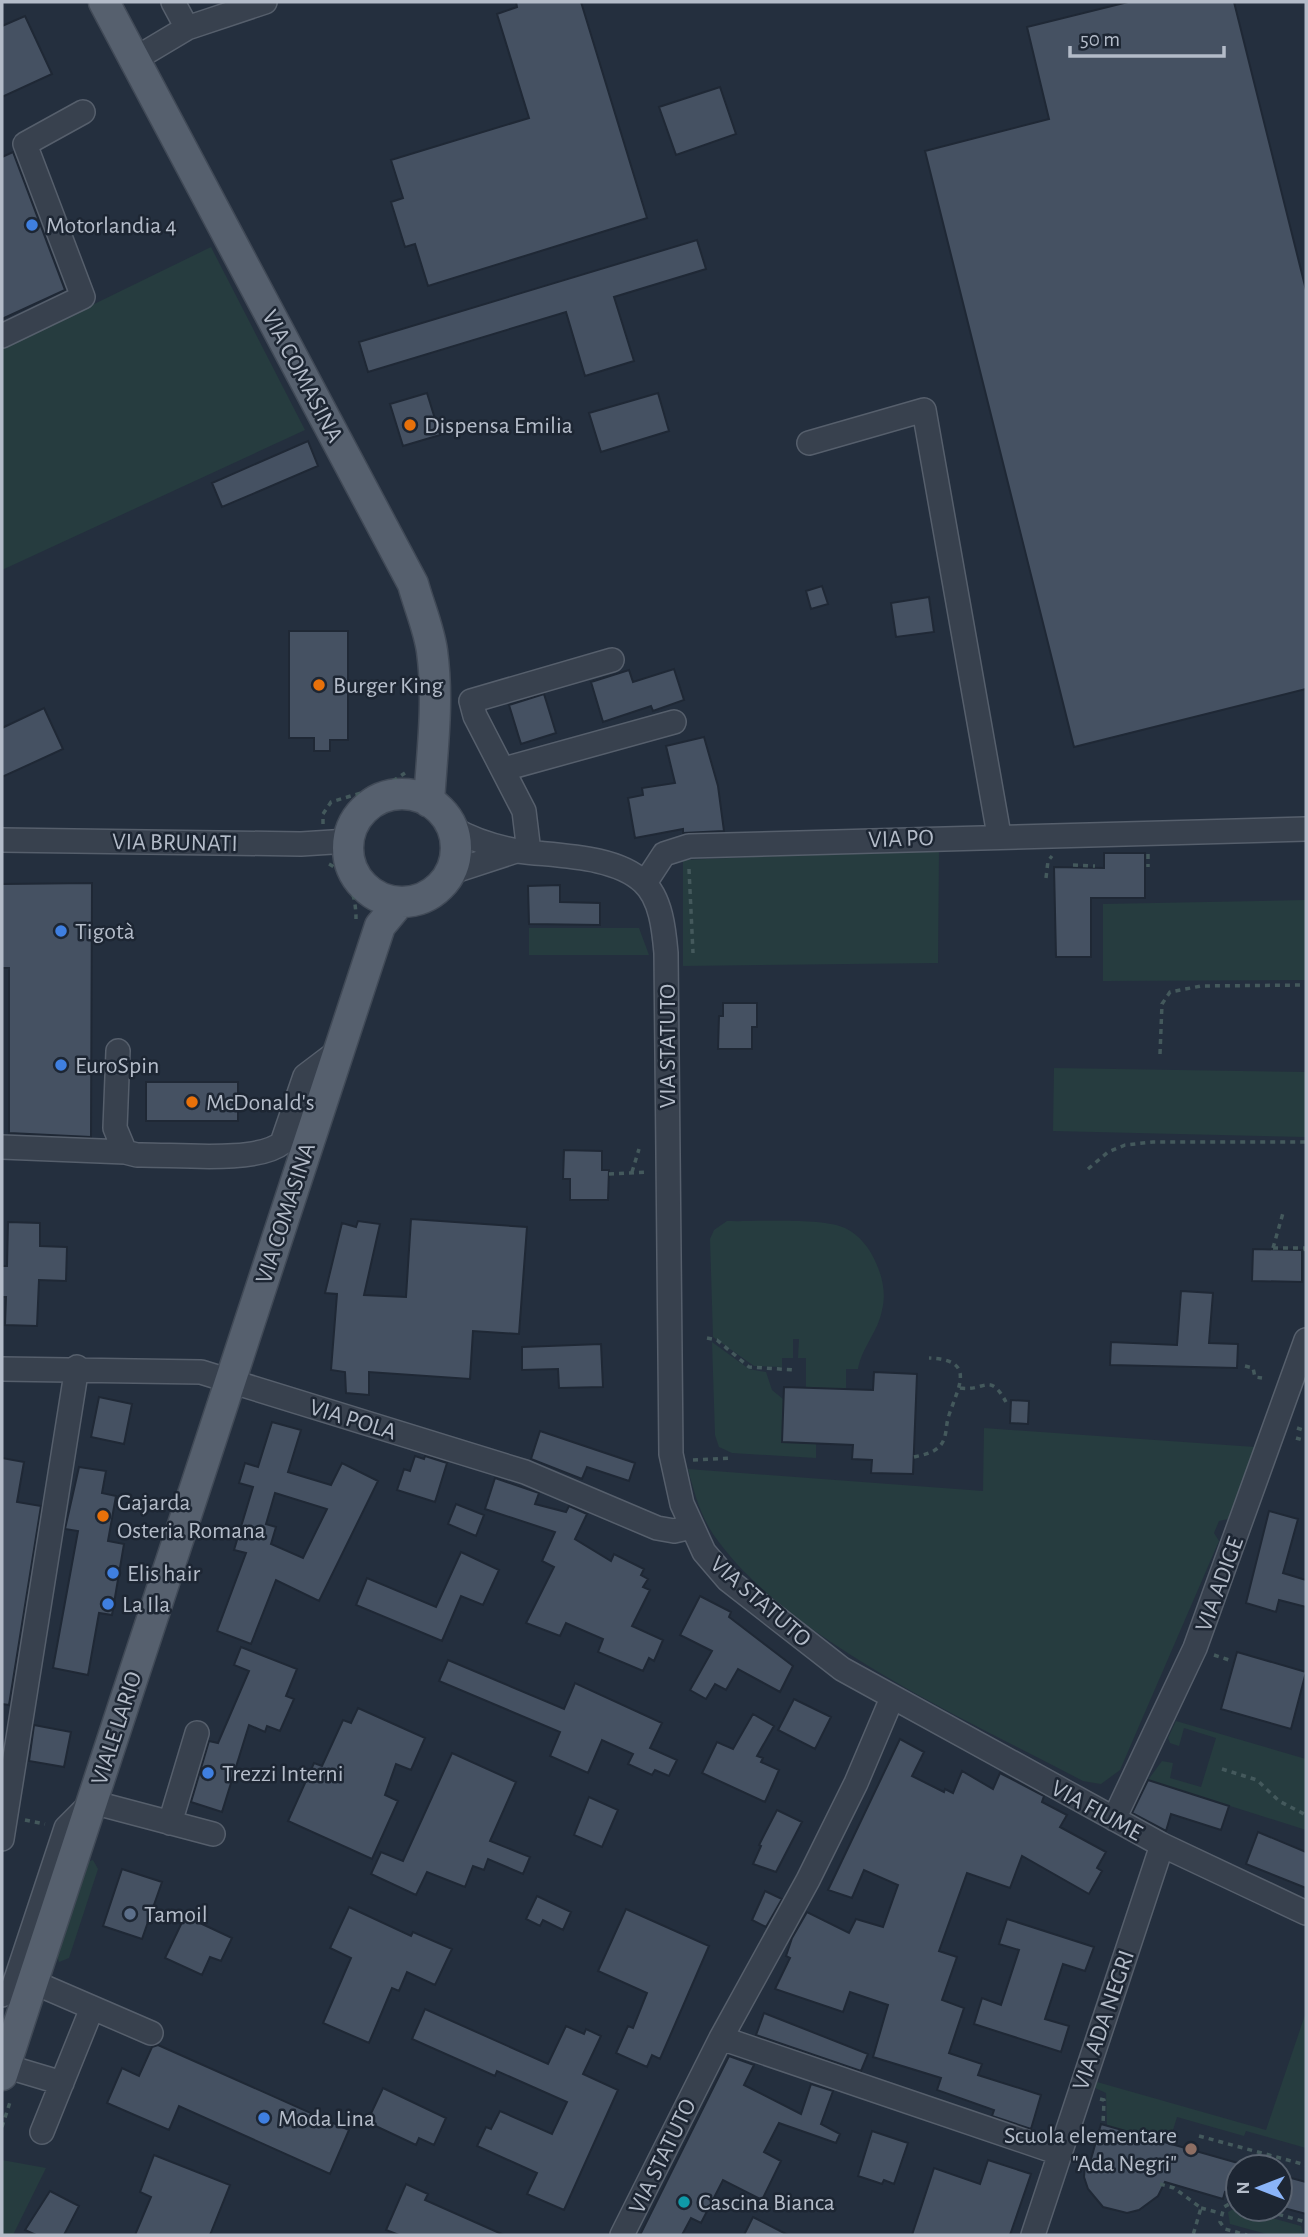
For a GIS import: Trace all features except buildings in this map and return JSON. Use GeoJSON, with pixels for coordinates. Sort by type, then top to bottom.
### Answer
{"type":"FeatureCollection","features":[{"type":"Feature","properties":{"kind":"main road","name":"VIA COMASINA"},"geometry":{"type":"LineString","coordinates":[[104,2],[413,584],[431,647],[435,682],[436,726],[420,784]]}},
{"type":"Feature","properties":{"kind":"main road"},"geometry":{"type":"LineString","coordinates":[[420,784],[452,828],[455,859],[449,873],[429,895],[399,902],[383,899],[368,891],[356,877],[349,860],[335,842],[371,805],[420,784]]}},
{"type":"Feature","properties":{"kind":"main road"},"geometry":{"type":"LineString","coordinates":[[368,891],[368,923]]}},
{"type":"Feature","properties":{"kind":"main road","name":"VIA COMASINA"},"geometry":{"type":"LineString","coordinates":[[230,1380],[338,1051],[368,923],[399,902]]}},
{"type":"Feature","properties":{"kind":"main road","name":"VIALE LARIO"},"geometry":{"type":"LineString","coordinates":[[3,2070],[230,1380]]}},
{"type":"Feature","properties":{"kind":"street"},"geometry":{"type":"LineString","coordinates":[[173,2],[187,28]]}},
{"type":"Feature","properties":{"kind":"street"},"geometry":{"type":"LineString","coordinates":[[135,59],[187,28],[265,2]]}},
{"type":"Feature","properties":{"kind":"street"},"geometry":{"type":"LineString","coordinates":[[2,336],[83,297],[25,144],[83,111]]}},
{"type":"Feature","properties":{"kind":"street"},"geometry":{"type":"LineString","coordinates":[[809,443],[924,410],[999,835]]}},
{"type":"Feature","properties":{"kind":"street"},"geometry":{"type":"LineString","coordinates":[[523,851],[524,811],[475,716],[471,701],[612,660]]}},
{"type":"Feature","properties":{"kind":"street"},"geometry":{"type":"LineString","coordinates":[[504,769],[674,722]]}},
{"type":"Feature","properties":{"kind":"street"},"geometry":{"type":"LineString","coordinates":[[452,828],[468,838],[523,851],[603,862],[645,883]]}},
{"type":"Feature","properties":{"kind":"street","name":"VIA PO"},"geometry":{"type":"LineString","coordinates":[[645,883],[664,854],[689,846],[999,835],[1306,829]]}},
{"type":"Feature","properties":{"kind":"street","name":"VIA BRUNATI"},"geometry":{"type":"LineString","coordinates":[[2,840],[335,842]]}},
{"type":"Feature","properties":{"kind":"street"},"geometry":{"type":"LineString","coordinates":[[449,873],[523,851]]}},
{"type":"Feature","properties":{"kind":"street","name":"VIA STATUTO"},"geometry":{"type":"LineString","coordinates":[[622,2235],[721,2039],[808,1881],[856,1783],[892,1698],[842,1669],[729,1580],[704,1552],[691,1527],[675,1478],[671,1454],[666,953],[664,927],[645,883]]}},
{"type":"Feature","properties":{"kind":"street"},"geometry":{"type":"LineString","coordinates":[[118,1051],[115,1128],[125,1152]]}},
{"type":"Feature","properties":{"kind":"street"},"geometry":{"type":"LineString","coordinates":[[2,1147],[254,1154],[276,1148],[282,1143],[305,1076],[338,1051]]}},
{"type":"Feature","properties":{"kind":"street","name":"VIA ADIGE"},"geometry":{"type":"LineString","coordinates":[[1114,1819],[1195,1648],[1306,1340]]}},
{"type":"Feature","properties":{"kind":"street"},"geometry":{"type":"LineString","coordinates":[[4,1828],[37,1586],[77,1367]]}},
{"type":"Feature","properties":{"kind":"street","name":"VIA POLA"},"geometry":{"type":"LineString","coordinates":[[2,1368],[77,1367],[201,1372],[525,1472],[657,1528],[674,1531],[691,1527]]}},
{"type":"Feature","properties":{"kind":"street","name":"VIA FIUME"},"geometry":{"type":"LineString","coordinates":[[892,1698],[1162,1845],[1306,1913]]}},
{"type":"Feature","properties":{"kind":"street"},"geometry":{"type":"LineString","coordinates":[[170,1823],[197,1734]]}},
{"type":"Feature","properties":{"kind":"street"},"geometry":{"type":"LineString","coordinates":[[2,1995],[13,1988],[66,1828],[92,1802],[213,1834]]}},
{"type":"Feature","properties":{"kind":"street","name":"VIA ADA NEGRI"},"geometry":{"type":"LineString","coordinates":[[1033,2235],[1162,1845]]}},
{"type":"Feature","properties":{"kind":"street"},"geometry":{"type":"LineString","coordinates":[[33,1982],[151,2032]]}},
{"type":"Feature","properties":{"kind":"street"},"geometry":{"type":"LineString","coordinates":[[42,2132],[92,2008]]}},
{"type":"Feature","properties":{"kind":"street"},"geometry":{"type":"LineString","coordinates":[[721,2039],[1059,2153]]}},
{"type":"Feature","properties":{"kind":"street"},"geometry":{"type":"LineString","coordinates":[[3,2070],[62,2083]]}},
{"type":"Feature","properties":{"kind":"path"},"geometry":{"type":"LineString","coordinates":[[368,923],[350,885],[336,868],[321,861],[335,842],[323,814],[331,802],[387,785],[420,784]]}},
{"type":"Feature","properties":{"kind":"path"},"geometry":{"type":"LineString","coordinates":[[1073,853],[1073,866],[1095,866]]}},
{"type":"Feature","properties":{"kind":"path"},"geometry":{"type":"LineString","coordinates":[[689,860],[693,953]]}},
{"type":"Feature","properties":{"kind":"path"},"geometry":{"type":"LineString","coordinates":[[1160,1054],[1161,1004],[1170,992],[1202,986],[1306,985]]}},
{"type":"Feature","properties":{"kind":"path"},"geometry":{"type":"LineString","coordinates":[[1088,1169],[1108,1152],[1125,1145],[1153,1142],[1306,1142]]}},
{"type":"Feature","properties":{"kind":"path"},"geometry":{"type":"LineString","coordinates":[[632,1172],[639,1149]]}},
{"type":"Feature","properties":{"kind":"path"},"geometry":{"type":"LineString","coordinates":[[609,1174],[651,1172]]}},
{"type":"Feature","properties":{"kind":"path"},"geometry":{"type":"LineString","coordinates":[[1283,1213],[1272,1249],[1305,1248],[1306,1255]]}},
{"type":"Feature","properties":{"kind":"path"},"geometry":{"type":"LineString","coordinates":[[707,1338],[717,1340],[749,1367],[794,1370]]}},
{"type":"Feature","properties":{"kind":"path"},"geometry":{"type":"LineString","coordinates":[[914,1457],[938,1448],[944,1440],[948,1417],[960,1388],[960,1370],[956,1364],[948,1359],[929,1358]]}},
{"type":"Feature","properties":{"kind":"path"},"geometry":{"type":"LineString","coordinates":[[1245,1366],[1253,1368],[1255,1377],[1262,1378]]}},
{"type":"Feature","properties":{"kind":"path"},"geometry":{"type":"LineString","coordinates":[[960,1388],[991,1385],[1001,1391],[1006,1402]]}},
{"type":"Feature","properties":{"kind":"path"},"geometry":{"type":"LineString","coordinates":[[1295,1428],[1306,1431]]}},
{"type":"Feature","properties":{"kind":"path"},"geometry":{"type":"LineString","coordinates":[[1296,1438],[1306,1441]]}},
{"type":"Feature","properties":{"kind":"path"},"geometry":{"type":"LineString","coordinates":[[688,1459],[719,1461],[730,1458]]}},
{"type":"Feature","properties":{"kind":"path"},"geometry":{"type":"LineString","coordinates":[[1222,1657],[1229,1660]]}},
{"type":"Feature","properties":{"kind":"path"},"geometry":{"type":"LineString","coordinates":[[1222,1769],[1257,1780],[1279,1801],[1306,1815]]}},
{"type":"Feature","properties":{"kind":"path"},"geometry":{"type":"LineString","coordinates":[[4,1828],[66,1828]]}},
{"type":"Feature","properties":{"kind":"path"},"geometry":{"type":"LineString","coordinates":[[1093,2096],[1104,2100],[1103,2125]]}},
{"type":"Feature","properties":{"kind":"path"},"geometry":{"type":"LineString","coordinates":[[1199,2136],[1306,2165]]}},
{"type":"Feature","properties":{"kind":"path"},"geometry":{"type":"LineString","coordinates":[[1160,2184],[1174,2188],[1202,2208],[1220,2213]]}},
{"type":"Feature","properties":{"kind":"path"},"geometry":{"type":"LineString","coordinates":[[1224,2207],[1220,2213],[1220,2222],[1225,2229],[1247,2235]]}},
{"type":"Feature","properties":{"kind":"path"},"geometry":{"type":"LineString","coordinates":[[1193,2235],[1202,2208]]}},
{"type":"Feature","properties":{"kind":"green space"},"geometry":{"type":"Polygon","coordinates":[[[211,247],[305,430],[2,570],[2,349],[211,247]]]}},
{"type":"Feature","properties":{"kind":"green space"},"geometry":{"type":"Polygon","coordinates":[[[939,849],[938,963],[683,966],[683,860],[939,849]]]}},
{"type":"Feature","properties":{"kind":"green space"},"geometry":{"type":"Polygon","coordinates":[[[1306,900],[1306,980],[1103,981],[1103,904],[1306,900]]]}},
{"type":"Feature","properties":{"kind":"green space"},"geometry":{"type":"Polygon","coordinates":[[[529,928],[639,928],[649,955],[529,955],[529,928]]]}},
{"type":"Feature","properties":{"kind":"green space"},"geometry":{"type":"Polygon","coordinates":[[[1054,1068],[1306,1072],[1306,1137],[1053,1131],[1054,1068]]]}},
{"type":"Feature","properties":{"kind":"green space"},"geometry":{"type":"Polygon","coordinates":[[[727,1221],[821,1222],[845,1228],[860,1238],[868,1248],[880,1275],[884,1292],[883,1304],[880,1318],[858,1369],[846,1369],[846,1389],[806,1387],[806,1358],[798,1358],[799,1339],[793,1339],[793,1358],[782,1358],[782,1367],[754,1366],[713,1337],[710,1239],[714,1230],[727,1221]]]}},
{"type":"Feature","properties":{"kind":"green space"},"geometry":{"type":"Polygon","coordinates":[[[712,1342],[749,1369],[766,1372],[772,1390],[783,1399],[782,1442],[816,1444],[816,1458],[732,1453],[719,1447],[715,1435],[712,1342]]]}},
{"type":"Feature","properties":{"kind":"green space"},"geometry":{"type":"Polygon","coordinates":[[[984,1428],[1255,1447],[1228,1519],[1219,1521],[1214,1533],[1219,1541],[1120,1770],[1101,1784],[1083,1781],[883,1675],[832,1643],[786,1609],[745,1573],[713,1534],[701,1511],[688,1469],[983,1491],[984,1428]]]}},
{"type":"Feature","properties":{"kind":"green space"},"geometry":{"type":"Polygon","coordinates":[[[1176,1721],[1306,1759],[1306,1830],[1148,1780],[1162,1761],[1173,1763],[1170,1778],[1201,1787],[1216,1738],[1184,1728],[1179,1746],[1170,1743],[1168,1738],[1176,1721]]]}},
{"type":"Feature","properties":{"kind":"green space"},"geometry":{"type":"Polygon","coordinates":[[[93,1860],[98,1869],[69,1958],[59,1962],[56,1953],[87,1862],[93,1860]]]}},
{"type":"Feature","properties":{"kind":"green space"},"geometry":{"type":"Polygon","coordinates":[[[1306,2012],[1306,2148],[1246,2131],[1244,2136],[1177,2117],[1169,2143],[1107,2126],[1106,2093],[1095,2088],[1097,2082],[1266,2130],[1306,2012]]]}},
{"type":"Feature","properties":{"kind":"green space"},"geometry":{"type":"Polygon","coordinates":[[[2,2160],[46,2168],[13,2235],[2,2235],[2,2160]]]}},
{"type":"Feature","properties":{"kind":"green space"},"geometry":{"type":"Polygon","coordinates":[[[1290,2223],[1301,2226],[1304,2235],[1270,2235],[1230,2224],[1290,2223]]]}},
{"type":"Feature","properties":{"kind":"place","name":"Motorlandia 4"},"geometry":{"type":"Point","coordinates":[32,225]}},
{"type":"Feature","properties":{"kind":"place","name":"Dispensa Emilia"},"geometry":{"type":"Point","coordinates":[410,425]}},
{"type":"Feature","properties":{"kind":"place","name":"Burger King"},"geometry":{"type":"Point","coordinates":[319,685]}},
{"type":"Feature","properties":{"kind":"place","name":"Tigotà"},"geometry":{"type":"Point","coordinates":[61,931]}},
{"type":"Feature","properties":{"kind":"place","name":"EuroSpin"},"geometry":{"type":"Point","coordinates":[61,1065]}},
{"type":"Feature","properties":{"kind":"place","name":"McDonald's"},"geometry":{"type":"Point","coordinates":[192,1102]}},
{"type":"Feature","properties":{"kind":"place","name":"Gajarda Osteria Romana"},"geometry":{"type":"Point","coordinates":[103,1516]}},
{"type":"Feature","properties":{"kind":"place","name":"Elis hair"},"geometry":{"type":"Point","coordinates":[113,1573]}},
{"type":"Feature","properties":{"kind":"place","name":"La Ila"},"geometry":{"type":"Point","coordinates":[108,1604]}},
{"type":"Feature","properties":{"kind":"place","name":"Trezzi Interni"},"geometry":{"type":"Point","coordinates":[208,1773]}},
{"type":"Feature","properties":{"kind":"place","name":"Tamoil"},"geometry":{"type":"Point","coordinates":[130,1914]}},
{"type":"Feature","properties":{"kind":"place","name":"Moda Lina"},"geometry":{"type":"Point","coordinates":[264,2118]}},
{"type":"Feature","properties":{"kind":"place","name":"Scuola elementare \"Ada Negri\""},"geometry":{"type":"Point","coordinates":[1191,2149]}},
{"type":"Feature","properties":{"kind":"place","name":"Cascina Bianca"},"geometry":{"type":"Point","coordinates":[684,2202]}}]}
